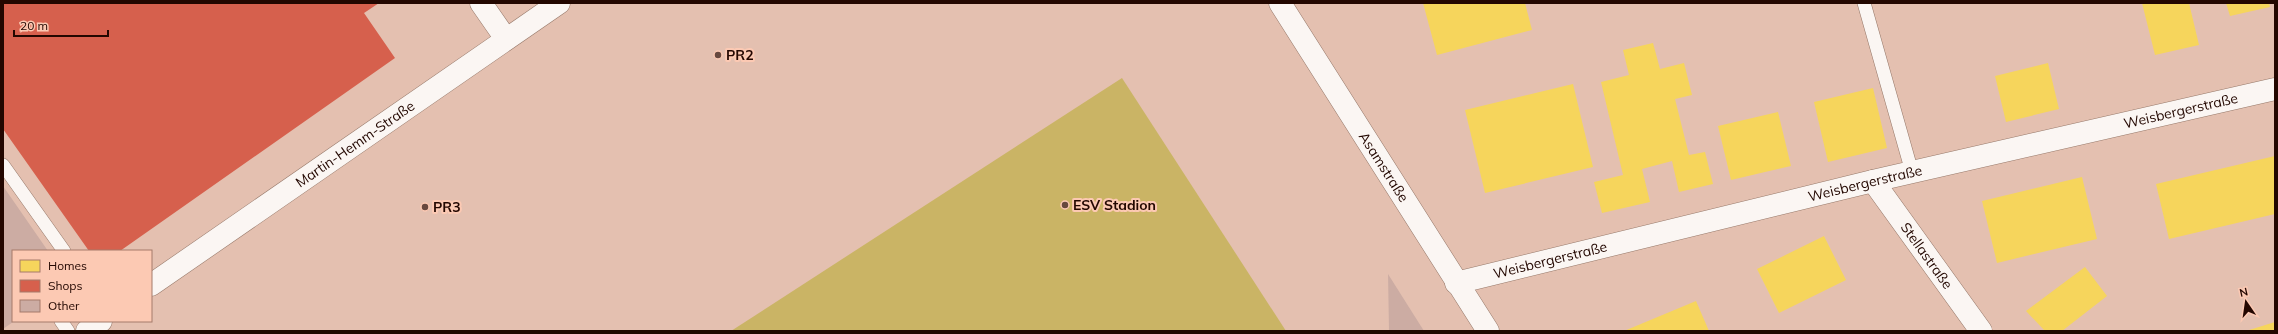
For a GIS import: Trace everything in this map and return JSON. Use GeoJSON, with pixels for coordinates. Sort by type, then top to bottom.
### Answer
{"type":"FeatureCollection","features":[{"type":"Feature","properties":{"kind":"street"},"geometry":{"type":"LineString","coordinates":[[481,3],[506,39]]}},
{"type":"Feature","properties":{"kind":"street","name":"Martin-Hemm-Straße"},"geometry":{"type":"LineString","coordinates":[[152,284],[559,3]]}},
{"type":"Feature","properties":{"kind":"street","name":"Asamstraße"},"geometry":{"type":"LineString","coordinates":[[1280,3],[1456,283],[1488,331]]}},
{"type":"Feature","properties":{"kind":"street","name":"Weisbergerstraße"},"geometry":{"type":"LineString","coordinates":[[1456,283],[1873,181],[2275,89]]}},
{"type":"Feature","properties":{"kind":"street","name":"Stellastraße"},"geometry":{"type":"LineString","coordinates":[[1873,181],[1980,331]]}},
{"type":"Feature","properties":{"kind":"street"},"geometry":{"type":"LineString","coordinates":[[87,331],[100,322]]}},
{"type":"Feature","properties":{"kind":"lane"},"geometry":{"type":"LineString","coordinates":[[1864,3],[1912,172]]}},
{"type":"Feature","properties":{"kind":"lane"},"geometry":{"type":"LineString","coordinates":[[3,165],[63,250]]}},
{"type":"Feature","properties":{"kind":"lane"},"geometry":{"type":"LineString","coordinates":[[62,322],[68,331]]}},
{"type":"Feature","properties":{"kind":"shaded area","name":"ESV Stadion"},"geometry":{"type":"Polygon","coordinates":[[[1122,78],[1286,331],[731,331],[1122,78]]]}},
{"type":"Feature","properties":{"kind":"building: Homes"},"geometry":{"type":"Polygon","coordinates":[[[1423,3],[1525,3],[1532,30],[1437,55],[1423,3]]]}},
{"type":"Feature","properties":{"kind":"building: Homes"},"geometry":{"type":"Polygon","coordinates":[[[2142,3],[2189,3],[2199,45],[2155,55],[2142,3]]]}},
{"type":"Feature","properties":{"kind":"building: Homes"},"geometry":{"type":"Polygon","coordinates":[[[2226,3],[2269,3],[2270,7],[2230,16],[2226,3]]]}},
{"type":"Feature","properties":{"kind":"building: Homes"},"geometry":{"type":"Polygon","coordinates":[[[1653,43],[1660,69],[1684,63],[1692,95],[1675,99],[1689,155],[1705,152],[1713,184],[1679,192],[1672,161],[1642,169],[1650,202],[1602,213],[1594,182],[1623,175],[1601,82],[1629,75],[1623,50],[1653,43]]]}},
{"type":"Feature","properties":{"kind":"building: Homes"},"geometry":{"type":"Polygon","coordinates":[[[2048,63],[2059,109],[2006,122],[1995,76],[2048,63]]]}},
{"type":"Feature","properties":{"kind":"building: Homes"},"geometry":{"type":"Polygon","coordinates":[[[1573,84],[1593,167],[1485,193],[1465,110],[1573,84]]]}},
{"type":"Feature","properties":{"kind":"building: Homes"},"geometry":{"type":"Polygon","coordinates":[[[1873,88],[1887,148],[1828,162],[1814,102],[1873,88]]]}},
{"type":"Feature","properties":{"kind":"building: Homes"},"geometry":{"type":"Polygon","coordinates":[[[1778,112],[1791,166],[1731,180],[1718,126],[1778,112]]]}},
{"type":"Feature","properties":{"kind":"building: Homes"},"geometry":{"type":"Polygon","coordinates":[[[2275,156],[2275,214],[2169,239],[2156,184],[2275,156]]]}},
{"type":"Feature","properties":{"kind":"building: Homes"},"geometry":{"type":"Polygon","coordinates":[[[2082,177],[2097,239],[1997,263],[1982,201],[2082,177]]]}},
{"type":"Feature","properties":{"kind":"building: Homes"},"geometry":{"type":"Polygon","coordinates":[[[1824,236],[1846,280],[1779,313],[1757,269],[1824,236]]]}},
{"type":"Feature","properties":{"kind":"building: Homes"},"geometry":{"type":"Polygon","coordinates":[[[2085,267],[2107,296],[2062,331],[2045,331],[2026,311],[2085,267]]]}},
{"type":"Feature","properties":{"kind":"building: Homes"},"geometry":{"type":"Polygon","coordinates":[[[1696,301],[1709,331],[1624,331],[1696,301]]]}},
{"type":"Feature","properties":{"kind":"building: Homes"},"geometry":{"type":"Polygon","coordinates":[[[2275,322],[2275,331],[2246,331],[2275,322]]]}},
{"type":"Feature","properties":{"kind":"building: Shops"},"geometry":{"type":"Polygon","coordinates":[[[3,3],[379,3],[364,13],[395,58],[121,250],[88,250],[3,129],[3,3]]]}},
{"type":"Feature","properties":{"kind":"building: Other"},"geometry":{"type":"Polygon","coordinates":[[[3,186],[47,250],[12,250],[13,322],[3,329],[3,186]]]}},
{"type":"Feature","properties":{"kind":"building: Other"},"geometry":{"type":"Polygon","coordinates":[[[1388,274],[1424,331],[1389,331],[1388,274]]]}},
{"type":"Feature","properties":{"kind":"place","name":"PR2"},"geometry":{"type":"Point","coordinates":[718,55]}},
{"type":"Feature","properties":{"kind":"place","name":"ESV Stadion"},"geometry":{"type":"Point","coordinates":[1065,205]}},
{"type":"Feature","properties":{"kind":"place","name":"PR3"},"geometry":{"type":"Point","coordinates":[425,207]}}]}
